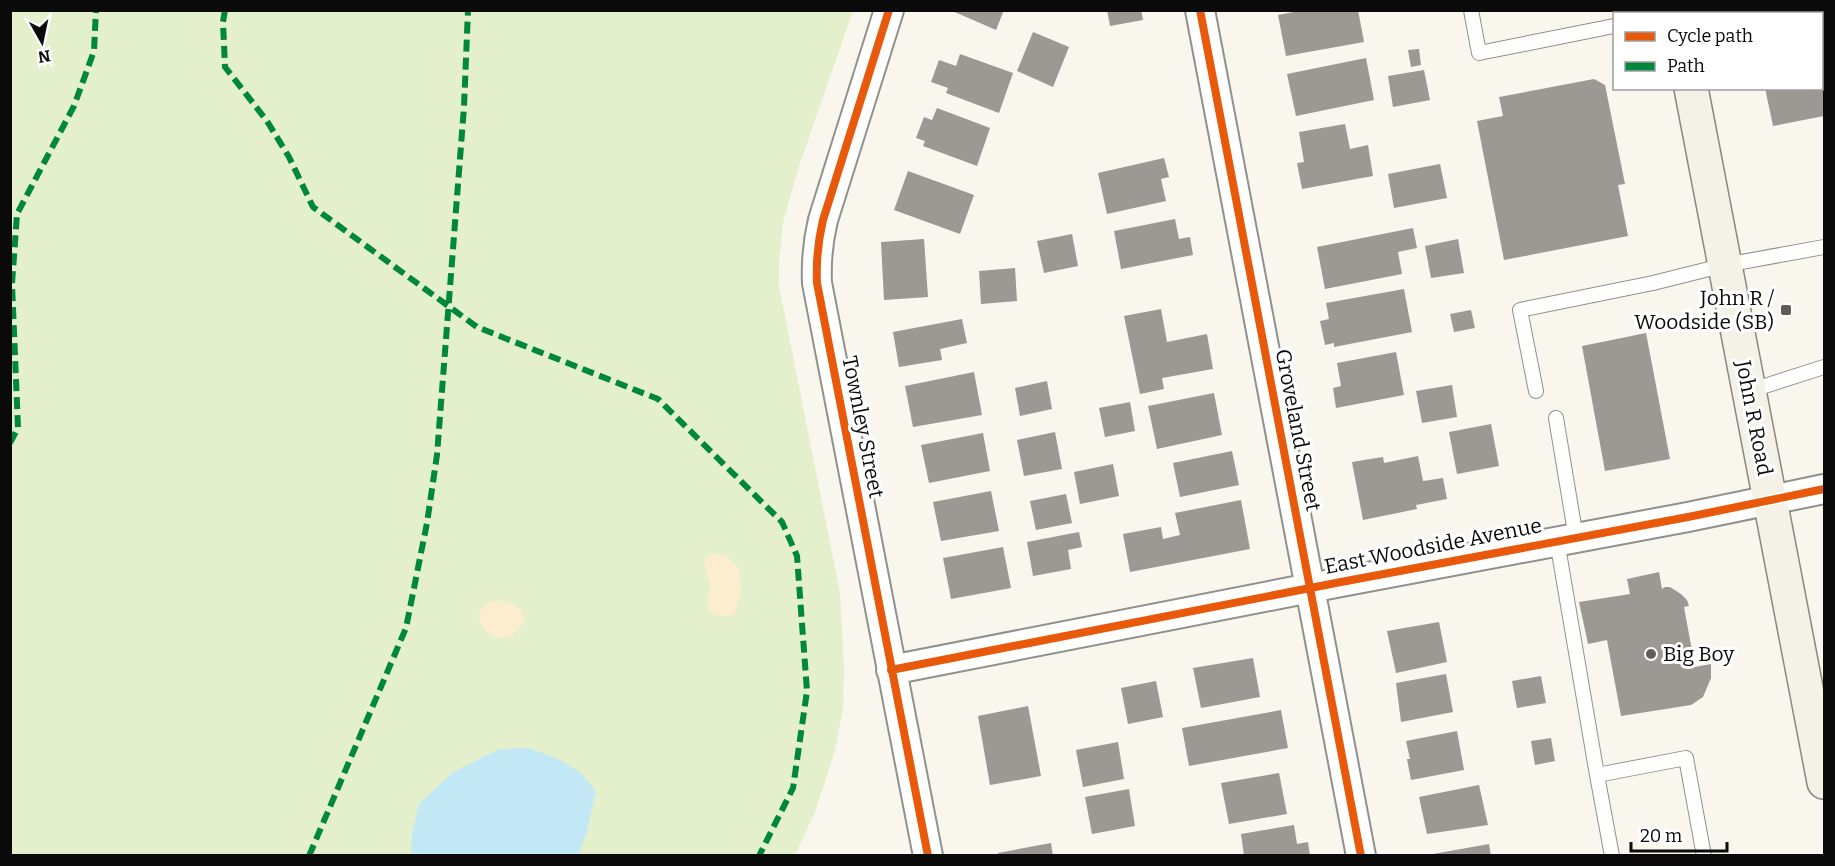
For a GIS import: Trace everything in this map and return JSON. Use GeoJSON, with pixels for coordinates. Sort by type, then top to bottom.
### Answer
{"type":"FeatureCollection","features":[{"type":"Feature","properties":{"kind":"main road","name":"John R Road"},"geometry":{"type":"LineString","coordinates":[[1691,90],[1824,782]]}},
{"type":"Feature","properties":{"kind":"street","name":"Townley Street"},"geometry":{"type":"LineString","coordinates":[[889,10],[823,220],[816,265],[817,283],[927,855]]}},
{"type":"Feature","properties":{"kind":"street","name":"Groveland Street"},"geometry":{"type":"LineString","coordinates":[[1200,10],[1361,855]]}},
{"type":"Feature","properties":{"kind":"street","name":"East Woodside Avenue"},"geometry":{"type":"LineString","coordinates":[[891,670],[1824,489]]}},
{"type":"Feature","properties":{"kind":"lane"},"geometry":{"type":"LineString","coordinates":[[1471,10],[1479,53],[1613,26]]}},
{"type":"Feature","properties":{"kind":"lane"},"geometry":{"type":"LineString","coordinates":[[1536,391],[1520,310],[1653,283],[1725,265],[1824,247]]}},
{"type":"Feature","properties":{"kind":"lane"},"geometry":{"type":"LineString","coordinates":[[1749,391],[1824,367]]}},
{"type":"Feature","properties":{"kind":"lane"},"geometry":{"type":"LineString","coordinates":[[1556,418],[1567,540],[1597,775],[1612,855]]}},
{"type":"Feature","properties":{"kind":"lane"},"geometry":{"type":"LineString","coordinates":[[1597,775],[1686,758],[1704,855]]}},
{"type":"Feature","properties":{"kind":"green space"},"geometry":{"type":"Polygon","coordinates":[[[10,11],[853,11],[798,169],[783,223],[779,262],[779,286],[840,593],[844,668],[843,710],[834,754],[815,812],[795,855],[11,855],[10,11]]]}},
{"type":"Feature","properties":{"kind":"sand"},"geometry":{"type":"Polygon","coordinates":[[[714,553],[733,561],[738,568],[741,585],[734,614],[719,616],[709,610],[710,587],[704,562],[705,558],[714,553]]]}},
{"type":"Feature","properties":{"kind":"sand"},"geometry":{"type":"Polygon","coordinates":[[[498,600],[516,606],[523,613],[524,618],[518,630],[509,637],[500,638],[491,634],[480,620],[480,612],[486,605],[498,600]]]}},
{"type":"Feature","properties":{"kind":"water"},"geometry":{"type":"Polygon","coordinates":[[[529,748],[560,760],[582,774],[596,792],[586,834],[578,855],[413,855],[411,852],[412,833],[419,804],[452,773],[499,749],[529,748]]]}},
{"type":"Feature","properties":{"kind":"building"},"geometry":{"type":"Polygon","coordinates":[[[950,10],[1004,10],[996,30],[950,10]]]}},
{"type":"Feature","properties":{"kind":"building"},"geometry":{"type":"Polygon","coordinates":[[[1107,10],[1141,10],[1143,20],[1110,26],[1107,10]]]}},
{"type":"Feature","properties":{"kind":"building"},"geometry":{"type":"Polygon","coordinates":[[[1304,10],[1358,10],[1364,42],[1286,56],[1278,15],[1304,10]]]}},
{"type":"Feature","properties":{"kind":"building"},"geometry":{"type":"Polygon","coordinates":[[[1824,28],[1824,116],[1773,126],[1765,90],[1823,90],[1824,28]]]}},
{"type":"Feature","properties":{"kind":"building"},"geometry":{"type":"Polygon","coordinates":[[[1033,32],[1069,47],[1053,87],[1017,71],[1033,32]]]}},
{"type":"Feature","properties":{"kind":"building"},"geometry":{"type":"Polygon","coordinates":[[[1419,49],[1421,65],[1411,67],[1408,50],[1419,49]]]}},
{"type":"Feature","properties":{"kind":"building"},"geometry":{"type":"Polygon","coordinates":[[[960,54],[1013,73],[999,113],[946,93],[948,88],[931,82],[939,60],[956,66],[960,54]]]}},
{"type":"Feature","properties":{"kind":"building"},"geometry":{"type":"Polygon","coordinates":[[[1366,58],[1374,100],[1296,116],[1287,74],[1366,58]]]}},
{"type":"Feature","properties":{"kind":"building"},"geometry":{"type":"Polygon","coordinates":[[[1424,70],[1430,100],[1393,107],[1388,76],[1424,70]]]}},
{"type":"Feature","properties":{"kind":"building"},"geometry":{"type":"Polygon","coordinates":[[[1594,79],[1605,85],[1625,184],[1618,185],[1628,236],[1504,260],[1477,121],[1503,116],[1499,97],[1594,79]]]}},
{"type":"Feature","properties":{"kind":"building"},"geometry":{"type":"Polygon","coordinates":[[[937,108],[990,128],[977,166],[923,146],[925,141],[916,138],[924,117],[932,120],[937,108]]]}},
{"type":"Feature","properties":{"kind":"building"},"geometry":{"type":"Polygon","coordinates":[[[1345,124],[1350,149],[1368,145],[1373,176],[1302,189],[1297,163],[1304,162],[1299,132],[1345,124]]]}},
{"type":"Feature","properties":{"kind":"building"},"geometry":{"type":"Polygon","coordinates":[[[1164,158],[1169,177],[1161,179],[1166,201],[1107,214],[1098,173],[1164,158]]]}},
{"type":"Feature","properties":{"kind":"building"},"geometry":{"type":"Polygon","coordinates":[[[1440,164],[1447,198],[1394,208],[1388,174],[1440,164]]]}},
{"type":"Feature","properties":{"kind":"building"},"geometry":{"type":"Polygon","coordinates":[[[908,171],[974,195],[960,234],[894,210],[908,171]]]}},
{"type":"Feature","properties":{"kind":"building"},"geometry":{"type":"Polygon","coordinates":[[[1175,219],[1179,239],[1190,237],[1193,255],[1121,269],[1114,231],[1175,219]]]}},
{"type":"Feature","properties":{"kind":"building"},"geometry":{"type":"Polygon","coordinates":[[[1413,228],[1417,248],[1398,252],[1402,274],[1325,289],[1317,247],[1413,228]]]}},
{"type":"Feature","properties":{"kind":"building"},"geometry":{"type":"Polygon","coordinates":[[[1072,234],[1078,266],[1044,273],[1037,241],[1072,234]]]}},
{"type":"Feature","properties":{"kind":"building"},"geometry":{"type":"Polygon","coordinates":[[[924,239],[928,297],[884,300],[881,242],[924,239]]]}},
{"type":"Feature","properties":{"kind":"building"},"geometry":{"type":"Polygon","coordinates":[[[1458,239],[1464,273],[1431,278],[1425,246],[1458,239]]]}},
{"type":"Feature","properties":{"kind":"building"},"geometry":{"type":"Polygon","coordinates":[[[1015,268],[1017,301],[981,304],[979,271],[1015,268]]]}},
{"type":"Feature","properties":{"kind":"building"},"geometry":{"type":"Polygon","coordinates":[[[1404,289],[1412,332],[1334,347],[1334,343],[1325,345],[1320,321],[1329,319],[1326,303],[1404,289]]]}},
{"type":"Feature","properties":{"kind":"building"},"geometry":{"type":"Polygon","coordinates":[[[1161,309],[1167,342],[1207,334],[1213,369],[1162,378],[1164,389],[1140,394],[1124,316],[1161,309]]]}},
{"type":"Feature","properties":{"kind":"building"},"geometry":{"type":"Polygon","coordinates":[[[1471,310],[1475,328],[1454,332],[1450,314],[1471,310]]]}},
{"type":"Feature","properties":{"kind":"building"},"geometry":{"type":"Polygon","coordinates":[[[962,319],[967,343],[940,349],[942,360],[899,367],[893,332],[962,319]]]}},
{"type":"Feature","properties":{"kind":"building"},"geometry":{"type":"Polygon","coordinates":[[[1646,333],[1670,459],[1605,471],[1582,346],[1646,333]]]}},
{"type":"Feature","properties":{"kind":"building"},"geometry":{"type":"Polygon","coordinates":[[[1396,352],[1404,395],[1336,408],[1333,388],[1341,386],[1337,363],[1396,352]]]}},
{"type":"Feature","properties":{"kind":"building"},"geometry":{"type":"Polygon","coordinates":[[[974,372],[982,415],[913,427],[905,386],[974,372]]]}},
{"type":"Feature","properties":{"kind":"building"},"geometry":{"type":"Polygon","coordinates":[[[1047,381],[1052,409],[1020,416],[1015,388],[1047,381]]]}},
{"type":"Feature","properties":{"kind":"building"},"geometry":{"type":"Polygon","coordinates":[[[1452,385],[1457,417],[1422,423],[1416,391],[1452,385]]]}},
{"type":"Feature","properties":{"kind":"building"},"geometry":{"type":"Polygon","coordinates":[[[1214,393],[1222,435],[1157,449],[1148,406],[1214,393]]]}},
{"type":"Feature","properties":{"kind":"building"},"geometry":{"type":"Polygon","coordinates":[[[1130,402],[1135,431],[1105,437],[1099,408],[1130,402]]]}},
{"type":"Feature","properties":{"kind":"building"},"geometry":{"type":"Polygon","coordinates":[[[1491,424],[1499,466],[1457,474],[1449,432],[1491,424]]]}},
{"type":"Feature","properties":{"kind":"building"},"geometry":{"type":"Polygon","coordinates":[[[1055,432],[1062,469],[1024,476],[1017,440],[1055,432]]]}},
{"type":"Feature","properties":{"kind":"building"},"geometry":{"type":"Polygon","coordinates":[[[983,433],[990,471],[929,483],[921,445],[983,433]]]}},
{"type":"Feature","properties":{"kind":"building"},"geometry":{"type":"Polygon","coordinates":[[[1232,451],[1239,485],[1180,497],[1173,463],[1232,451]]]}},
{"type":"Feature","properties":{"kind":"building"},"geometry":{"type":"Polygon","coordinates":[[[1418,456],[1423,481],[1443,478],[1447,499],[1416,505],[1417,509],[1363,520],[1352,462],[1383,457],[1384,463],[1418,456]]]}},
{"type":"Feature","properties":{"kind":"building"},"geometry":{"type":"Polygon","coordinates":[[[1113,464],[1119,496],[1080,504],[1074,472],[1113,464]]]}},
{"type":"Feature","properties":{"kind":"building"},"geometry":{"type":"Polygon","coordinates":[[[991,491],[999,531],[941,541],[933,502],[991,491]]]}},
{"type":"Feature","properties":{"kind":"building"},"geometry":{"type":"Polygon","coordinates":[[[1066,494],[1072,523],[1036,530],[1030,501],[1066,494]]]}},
{"type":"Feature","properties":{"kind":"building"},"geometry":{"type":"Polygon","coordinates":[[[1241,500],[1250,549],[1130,572],[1123,534],[1161,527],[1163,539],[1180,535],[1175,513],[1241,500]]]}},
{"type":"Feature","properties":{"kind":"building"},"geometry":{"type":"Polygon","coordinates":[[[1079,532],[1082,547],[1068,550],[1071,569],[1033,576],[1027,542],[1079,532]]]}},
{"type":"Feature","properties":{"kind":"building"},"geometry":{"type":"Polygon","coordinates":[[[1003,547],[1011,588],[951,599],[943,558],[1003,547]]]}},
{"type":"Feature","properties":{"kind":"building","name":"Big Boy"},"geometry":{"type":"Polygon","coordinates":[[[1659,572],[1662,589],[1670,587],[1687,600],[1689,606],[1684,607],[1695,667],[1711,664],[1711,678],[1703,697],[1691,705],[1621,716],[1607,640],[1588,644],[1579,602],[1630,594],[1627,579],[1659,572]]]}},
{"type":"Feature","properties":{"kind":"building"},"geometry":{"type":"Polygon","coordinates":[[[1439,622],[1447,662],[1396,673],[1387,631],[1439,622]]]}},
{"type":"Feature","properties":{"kind":"building"},"geometry":{"type":"Polygon","coordinates":[[[1253,658],[1260,697],[1201,708],[1193,668],[1253,658]]]}},
{"type":"Feature","properties":{"kind":"building"},"geometry":{"type":"Polygon","coordinates":[[[1446,674],[1453,712],[1401,722],[1396,683],[1446,674]]]}},
{"type":"Feature","properties":{"kind":"building"},"geometry":{"type":"Polygon","coordinates":[[[1541,676],[1546,703],[1517,708],[1512,681],[1541,676]]]}},
{"type":"Feature","properties":{"kind":"building"},"geometry":{"type":"Polygon","coordinates":[[[1156,681],[1163,717],[1128,724],[1121,688],[1156,681]]]}},
{"type":"Feature","properties":{"kind":"building"},"geometry":{"type":"Polygon","coordinates":[[[1028,706],[1041,776],[990,785],[978,716],[1028,706]]]}},
{"type":"Feature","properties":{"kind":"building"},"geometry":{"type":"Polygon","coordinates":[[[1281,710],[1288,748],[1189,766],[1182,728],[1281,710]]]}},
{"type":"Feature","properties":{"kind":"building"},"geometry":{"type":"Polygon","coordinates":[[[1457,731],[1464,770],[1411,780],[1406,741],[1457,731]]]}},
{"type":"Feature","properties":{"kind":"building"},"geometry":{"type":"Polygon","coordinates":[[[1551,738],[1555,761],[1535,765],[1531,741],[1551,738]]]}},
{"type":"Feature","properties":{"kind":"building"},"geometry":{"type":"Polygon","coordinates":[[[1118,742],[1124,779],[1083,787],[1076,750],[1118,742]]]}},
{"type":"Feature","properties":{"kind":"building"},"geometry":{"type":"Polygon","coordinates":[[[1279,773],[1287,814],[1229,824],[1221,783],[1279,773]]]}},
{"type":"Feature","properties":{"kind":"building"},"geometry":{"type":"Polygon","coordinates":[[[1479,785],[1488,825],[1427,834],[1419,797],[1479,785]]]}},
{"type":"Feature","properties":{"kind":"building"},"geometry":{"type":"Polygon","coordinates":[[[1129,789],[1135,826],[1092,834],[1085,797],[1129,789]]]}},
{"type":"Feature","properties":{"kind":"building"},"geometry":{"type":"Polygon","coordinates":[[[1294,825],[1297,844],[1308,842],[1310,856],[1244,856],[1241,834],[1294,825]]]}},
{"type":"Feature","properties":{"kind":"building"},"geometry":{"type":"Polygon","coordinates":[[[1051,843],[1053,856],[998,856],[998,853],[1051,843]]]}},
{"type":"Feature","properties":{"kind":"building"},"geometry":{"type":"Polygon","coordinates":[[[1489,844],[1491,856],[1433,856],[1433,854],[1489,844]]]}},
{"type":"Feature","properties":{"kind":"marked path"},"geometry":{"type":"LineString","coordinates":[[10,443],[18,428],[12,284],[17,214],[74,106],[94,51],[96,10]]}},
{"type":"Feature","properties":{"kind":"marked path"},"geometry":{"type":"LineString","coordinates":[[225,10],[223,22],[225,67],[267,121],[289,157],[313,207],[477,327],[658,399],[782,522],[797,556],[807,691],[793,788],[759,856]]}},
{"type":"Feature","properties":{"kind":"marked path"},"geometry":{"type":"LineString","coordinates":[[309,856],[406,628],[427,523],[437,455],[464,107],[468,10]]}},
{"type":"Feature","properties":{"kind":"cycle path"},"geometry":{"type":"LineString","coordinates":[[889,10],[823,220],[818,251],[817,283],[928,856]]}},
{"type":"Feature","properties":{"kind":"cycle path"},"geometry":{"type":"LineString","coordinates":[[1200,10],[1361,856]]}},
{"type":"Feature","properties":{"kind":"cycle path"},"geometry":{"type":"LineString","coordinates":[[891,670],[1824,489]]}},
{"type":"Feature","properties":{"kind":"place","name":"John R / Woodside (SB)"},"geometry":{"type":"Point","coordinates":[1786,310]}},
{"type":"Feature","properties":{"kind":"place","name":"Big Boy"},"geometry":{"type":"Point","coordinates":[1651,654]}}]}
